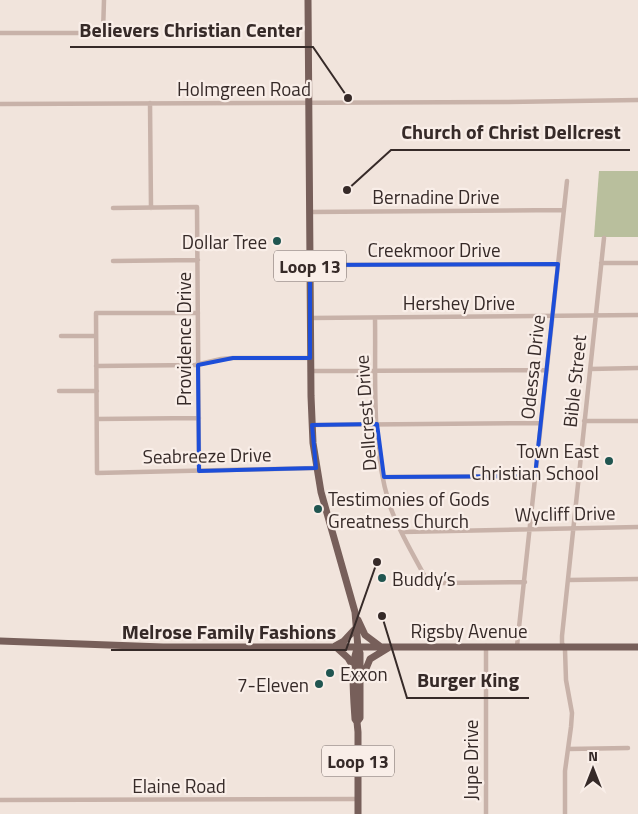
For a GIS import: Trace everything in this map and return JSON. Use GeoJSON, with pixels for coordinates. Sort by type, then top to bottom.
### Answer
{"type":"FeatureCollection","features":[{"type":"Feature","properties":{"kind":"main road","name":"Loop 13"},"geometry":{"type":"LineString","coordinates":[[308,0],[312,425],[316,468],[332,534],[356,616],[360,653],[360,718],[357,722],[358,814]]}},
{"type":"Feature","properties":{"kind":"main road"},"geometry":{"type":"LineString","coordinates":[[356,616],[365,635],[385,647],[370,659],[359,679]]}},
{"type":"Feature","properties":{"kind":"main road"},"geometry":{"type":"LineString","coordinates":[[354,668],[348,658],[334,648],[344,641],[357,627]]}},
{"type":"Feature","properties":{"kind":"main road","name":"Rigsby Avenue"},"geometry":{"type":"LineString","coordinates":[[0,641],[54,644],[334,648],[638,647]]}},
{"type":"Feature","properties":{"kind":"main road","name":"Loop 13"},"geometry":{"type":"LineString","coordinates":[[358,648],[354,654],[354,668],[359,679]]}},
{"type":"Feature","properties":{"kind":"street"},"geometry":{"type":"LineString","coordinates":[[103,32],[104,0]]}},
{"type":"Feature","properties":{"kind":"street"},"geometry":{"type":"LineString","coordinates":[[0,33],[118,33]]}},
{"type":"Feature","properties":{"kind":"street","name":"Holmgreen Road"},"geometry":{"type":"LineString","coordinates":[[0,104],[638,100]]}},
{"type":"Feature","properties":{"kind":"street"},"geometry":{"type":"LineString","coordinates":[[113,208],[151,208],[150,103]]}},
{"type":"Feature","properties":{"kind":"street","name":"Odessa Drive"},"geometry":{"type":"LineString","coordinates":[[517,646],[567,181]]}},
{"type":"Feature","properties":{"kind":"street","name":"Providence Drive"},"geometry":{"type":"LineString","coordinates":[[151,208],[197,207],[199,471]]}},
{"type":"Feature","properties":{"kind":"street","name":"Bernadine Drive"},"geometry":{"type":"LineString","coordinates":[[309,212],[564,210]]}},
{"type":"Feature","properties":{"kind":"street","name":"Bible Street"},"geometry":{"type":"LineString","coordinates":[[565,814],[565,771],[572,713],[566,680],[562,636],[604,238]]}},
{"type":"Feature","properties":{"kind":"street"},"geometry":{"type":"LineString","coordinates":[[113,260],[198,260]]}},
{"type":"Feature","properties":{"kind":"street"},"geometry":{"type":"LineString","coordinates":[[602,263],[638,263]]}},
{"type":"Feature","properties":{"kind":"street","name":"Creekmoor Drive"},"geometry":{"type":"LineString","coordinates":[[310,265],[558,264]]}},
{"type":"Feature","properties":{"kind":"street"},"geometry":{"type":"LineString","coordinates":[[198,313],[96,313],[96,366],[97,419],[199,418]]}},
{"type":"Feature","properties":{"kind":"street","name":"Hershey Drive"},"geometry":{"type":"LineString","coordinates":[[310,318],[638,315]]}},
{"type":"Feature","properties":{"kind":"street","name":"Dellcrest Drive"},"geometry":{"type":"LineString","coordinates":[[375,318],[377,424],[384,477],[389,502],[424,575],[429,581],[439,583],[524,582]]}},
{"type":"Feature","properties":{"kind":"street"},"geometry":{"type":"LineString","coordinates":[[61,336],[96,336]]}},
{"type":"Feature","properties":{"kind":"street"},"geometry":{"type":"LineString","coordinates":[[96,366],[198,365],[233,358],[310,358]]}},
{"type":"Feature","properties":{"kind":"street"},"geometry":{"type":"LineString","coordinates":[[590,369],[638,368]]}},
{"type":"Feature","properties":{"kind":"street"},"geometry":{"type":"LineString","coordinates":[[310,371],[546,370]]}},
{"type":"Feature","properties":{"kind":"street"},"geometry":{"type":"LineString","coordinates":[[59,391],[97,391]]}},
{"type":"Feature","properties":{"kind":"street","name":"Seabreeze Drive"},"geometry":{"type":"LineString","coordinates":[[97,419],[97,473],[316,468]]}},
{"type":"Feature","properties":{"kind":"street"},"geometry":{"type":"LineString","coordinates":[[584,422],[638,421]]}},
{"type":"Feature","properties":{"kind":"street"},"geometry":{"type":"LineString","coordinates":[[312,425],[541,423]]}},
{"type":"Feature","properties":{"kind":"street"},"geometry":{"type":"LineString","coordinates":[[384,477],[535,476]]}},
{"type":"Feature","properties":{"kind":"street","name":"Wycliff Drive"},"geometry":{"type":"LineString","coordinates":[[402,532],[638,527]]}},
{"type":"Feature","properties":{"kind":"street"},"geometry":{"type":"LineString","coordinates":[[568,580],[638,578]]}},
{"type":"Feature","properties":{"kind":"street","name":"Jupe Drive"},"geometry":{"type":"LineString","coordinates":[[486,646],[486,814]]}},
{"type":"Feature","properties":{"kind":"street"},"geometry":{"type":"LineString","coordinates":[[568,749],[628,748]]}},
{"type":"Feature","properties":{"kind":"street","name":"Elaine Road"},"geometry":{"type":"LineString","coordinates":[[0,800],[358,799]]}},
{"type":"Feature","properties":{"kind":"highlighted area"},"geometry":{"type":"Polygon","coordinates":[[[558,264],[535,476],[384,477],[377,424],[312,425],[316,468],[199,471],[198,365],[233,358],[310,358],[310,265],[558,264]]]}},
{"type":"Feature","properties":{"kind":"green space"},"geometry":{"type":"Polygon","coordinates":[[[599,171],[638,171],[638,237],[594,237],[599,171]]]}},
{"type":"Feature","properties":{"kind":"place","name":"Believers Christian Center"},"geometry":{"type":"Point","coordinates":[348,98]}},
{"type":"Feature","properties":{"kind":"place","name":"Church of Christ Dellcrest"},"geometry":{"type":"Point","coordinates":[347,190]}},
{"type":"Feature","properties":{"kind":"place","name":"Dollar Tree"},"geometry":{"type":"Point","coordinates":[277,241]}},
{"type":"Feature","properties":{"kind":"place","name":"Town East Christian School"},"geometry":{"type":"Point","coordinates":[609,461]}},
{"type":"Feature","properties":{"kind":"place","name":"Testimonies of Gods Greatness Church"},"geometry":{"type":"Point","coordinates":[318,509]}},
{"type":"Feature","properties":{"kind":"place","name":"Melrose Family Fashions"},"geometry":{"type":"Point","coordinates":[377,562]}},
{"type":"Feature","properties":{"kind":"place","name":"Buddy’s"},"geometry":{"type":"Point","coordinates":[382,578]}},
{"type":"Feature","properties":{"kind":"place","name":"Burger King"},"geometry":{"type":"Point","coordinates":[382,616]}},
{"type":"Feature","properties":{"kind":"place","name":"Exxon"},"geometry":{"type":"Point","coordinates":[330,673]}},
{"type":"Feature","properties":{"kind":"place","name":"7-Eleven"},"geometry":{"type":"Point","coordinates":[319,684]}}]}
